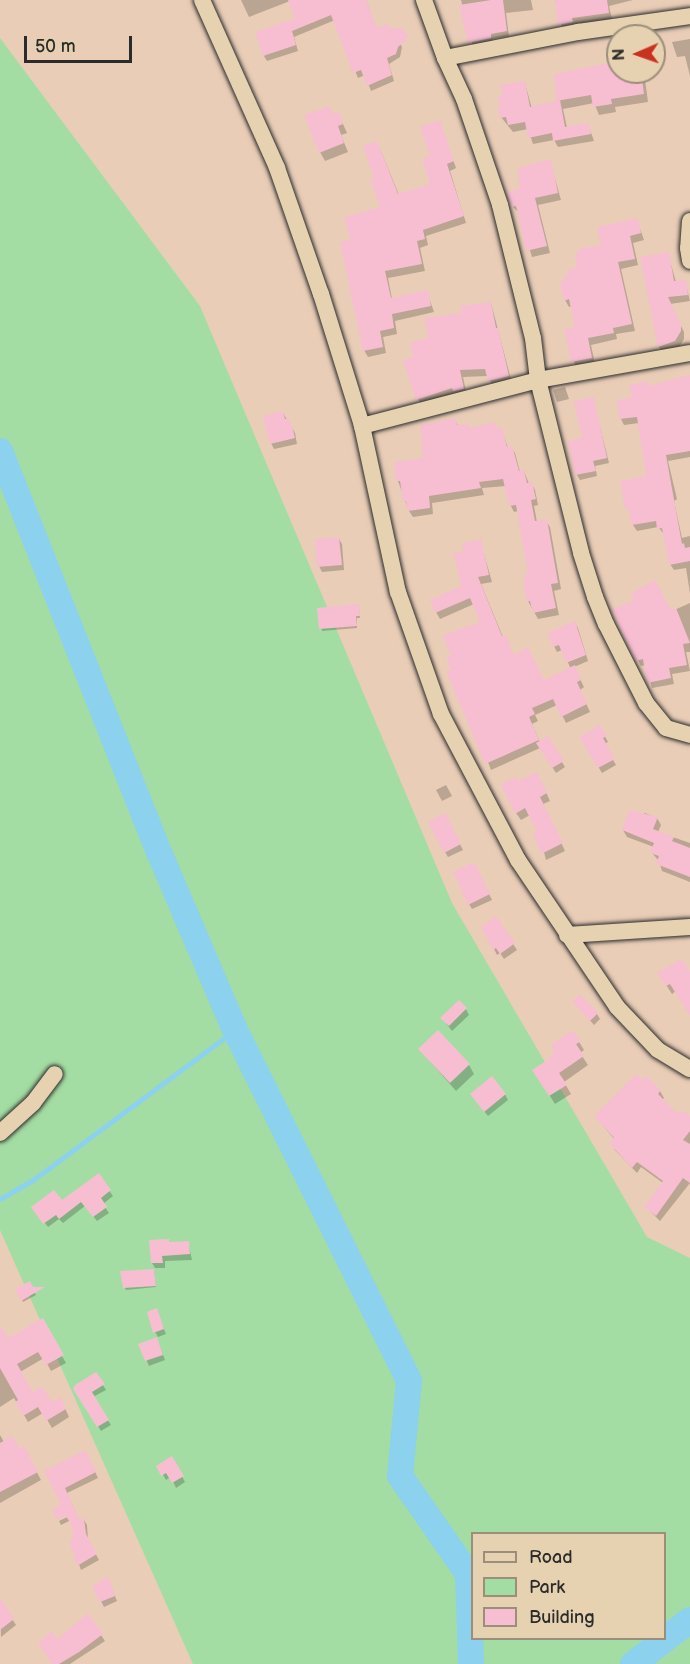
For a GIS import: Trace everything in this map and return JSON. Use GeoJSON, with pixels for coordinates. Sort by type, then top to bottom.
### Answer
{"type":"FeatureCollection","features":[{"type":"Feature","properties":{"kind":"street"},"geometry":{"type":"LineString","coordinates":[[202,0],[277,168],[321,294],[362,426],[398,592],[441,714],[518,860],[567,935],[632,1024],[658,1050],[690,1069]]}},
{"type":"Feature","properties":{"kind":"street"},"geometry":{"type":"LineString","coordinates":[[424,0],[445,58],[464,99],[500,205],[533,338],[538,380],[581,553],[606,624],[646,703],[666,728],[690,735]]}},
{"type":"Feature","properties":{"kind":"street"},"geometry":{"type":"LineString","coordinates":[[445,58],[578,32],[690,16]]}},
{"type":"Feature","properties":{"kind":"street"},"geometry":{"type":"LineString","coordinates":[[690,221],[688,248],[690,261]]}},
{"type":"Feature","properties":{"kind":"street"},"geometry":{"type":"LineString","coordinates":[[362,426],[538,380],[690,353]]}},
{"type":"Feature","properties":{"kind":"street"},"geometry":{"type":"LineString","coordinates":[[567,935],[690,927]]}},
{"type":"Feature","properties":{"kind":"street"},"geometry":{"type":"LineString","coordinates":[[0,1132],[33,1103],[55,1074]]}},
{"type":"Feature","properties":{"kind":"green space"},"geometry":{"type":"Polygon","coordinates":[[[0,38],[200,306],[452,903],[647,1237],[690,1258],[690,1664],[193,1664],[0,1230],[0,38]]]}},
{"type":"Feature","properties":{"kind":"building"},"geometry":{"type":"Polygon","coordinates":[[[288,0],[366,0],[377,28],[387,24],[389,28],[402,28],[409,37],[398,47],[396,54],[387,58],[392,75],[367,86],[361,70],[353,73],[331,15],[292,31],[296,45],[263,56],[255,32],[295,18],[288,0]]]}},
{"type":"Feature","properties":{"kind":"building"},"geometry":{"type":"Polygon","coordinates":[[[503,0],[507,31],[491,34],[491,38],[468,43],[459,5],[503,0]]]}},
{"type":"Feature","properties":{"kind":"building"},"geometry":{"type":"Polygon","coordinates":[[[555,0],[607,0],[609,13],[572,18],[573,22],[558,25],[555,0]]]}},
{"type":"Feature","properties":{"kind":"building"},"geometry":{"type":"Polygon","coordinates":[[[606,63],[606,84],[643,84],[644,94],[611,99],[612,104],[593,107],[591,95],[556,101],[554,74],[606,63]]]}},
{"type":"Feature","properties":{"kind":"building"},"geometry":{"type":"Polygon","coordinates":[[[525,81],[530,107],[560,100],[565,127],[589,123],[591,134],[553,141],[552,133],[528,138],[525,122],[508,125],[506,117],[499,118],[498,96],[503,95],[501,85],[525,81]]]}},
{"type":"Feature","properties":{"kind":"building"},"geometry":{"type":"Polygon","coordinates":[[[330,106],[333,114],[339,112],[343,124],[338,126],[344,143],[319,153],[304,115],[330,106]]]}},
{"type":"Feature","properties":{"kind":"building"},"geometry":{"type":"Polygon","coordinates":[[[440,120],[454,161],[447,164],[464,216],[423,230],[425,239],[417,241],[422,264],[385,271],[391,298],[428,290],[431,306],[392,314],[394,328],[380,331],[383,347],[363,351],[340,242],[350,240],[344,217],[380,207],[370,179],[374,178],[363,146],[377,141],[398,194],[430,184],[422,159],[430,156],[420,127],[440,120]]]}},
{"type":"Feature","properties":{"kind":"building"},"geometry":{"type":"Polygon","coordinates":[[[551,159],[558,193],[535,198],[547,246],[526,251],[516,206],[511,207],[507,192],[520,188],[518,168],[551,159]]]}},
{"type":"Feature","properties":{"kind":"building"},"geometry":{"type":"Polygon","coordinates":[[[638,218],[641,233],[630,236],[635,259],[618,262],[632,324],[613,328],[614,333],[588,338],[592,358],[571,362],[564,329],[574,327],[574,323],[569,299],[564,301],[560,285],[570,269],[577,268],[575,252],[580,252],[580,248],[601,246],[597,227],[638,218]]]}},
{"type":"Feature","properties":{"kind":"building"},"geometry":{"type":"Polygon","coordinates":[[[669,252],[674,281],[686,280],[688,295],[668,297],[681,324],[681,331],[675,341],[658,347],[640,257],[669,252]]]}},
{"type":"Feature","properties":{"kind":"building"},"geometry":{"type":"Polygon","coordinates":[[[491,302],[509,376],[488,381],[485,369],[460,370],[464,389],[453,391],[452,388],[416,400],[403,360],[413,357],[410,342],[428,338],[424,318],[461,313],[460,306],[491,302]]]}},
{"type":"Feature","properties":{"kind":"building"},"geometry":{"type":"Polygon","coordinates":[[[690,375],[690,451],[666,455],[682,544],[684,543],[685,548],[690,547],[690,561],[669,565],[662,528],[657,529],[656,521],[632,525],[628,508],[625,509],[620,481],[646,476],[637,417],[619,419],[617,400],[632,397],[629,385],[647,381],[648,386],[690,375]]]}},
{"type":"Feature","properties":{"kind":"building"},"geometry":{"type":"Polygon","coordinates":[[[594,397],[607,458],[593,461],[596,471],[575,475],[568,441],[582,438],[574,401],[594,397]]]}},
{"type":"Feature","properties":{"kind":"building"},"geometry":{"type":"Polygon","coordinates":[[[283,411],[285,419],[289,418],[295,438],[270,444],[263,416],[283,411]]]}},
{"type":"Feature","properties":{"kind":"building"},"geometry":{"type":"Polygon","coordinates":[[[456,418],[457,425],[469,424],[469,428],[494,422],[496,428],[502,427],[507,447],[512,445],[519,471],[524,470],[527,483],[532,482],[536,499],[531,500],[535,521],[547,519],[558,583],[551,584],[556,608],[533,613],[530,601],[527,602],[523,582],[525,582],[524,575],[528,574],[516,505],[509,506],[503,479],[479,482],[481,488],[429,496],[430,508],[408,511],[406,501],[403,501],[400,481],[396,481],[394,462],[423,458],[420,425],[456,418]]]}},
{"type":"Feature","properties":{"kind":"building"},"geometry":{"type":"Polygon","coordinates":[[[339,537],[342,565],[317,567],[315,539],[339,537]]]}},
{"type":"Feature","properties":{"kind":"building"},"geometry":{"type":"Polygon","coordinates":[[[481,539],[489,575],[478,577],[502,636],[506,635],[514,655],[528,647],[544,680],[575,665],[581,680],[577,682],[587,704],[561,717],[553,699],[532,708],[535,714],[529,717],[539,740],[485,764],[446,671],[451,669],[446,658],[451,656],[443,635],[480,622],[470,598],[435,613],[430,600],[461,586],[454,553],[464,552],[462,543],[481,539]]]}},
{"type":"Feature","properties":{"kind":"building"},"geometry":{"type":"Polygon","coordinates":[[[655,580],[671,610],[676,608],[690,643],[683,644],[687,665],[669,668],[671,678],[647,683],[643,659],[636,661],[612,610],[634,600],[631,593],[655,580]]]}},
{"type":"Feature","properties":{"kind":"building"},"geometry":{"type":"Polygon","coordinates":[[[359,604],[360,616],[356,616],[357,626],[319,629],[317,608],[359,604]]]}},
{"type":"Feature","properties":{"kind":"building"},"geometry":{"type":"Polygon","coordinates":[[[575,621],[586,655],[566,663],[559,645],[553,647],[547,633],[575,621]]]}},
{"type":"Feature","properties":{"kind":"building"},"geometry":{"type":"Polygon","coordinates":[[[600,725],[607,736],[603,738],[615,759],[598,768],[579,737],[600,725]]]}},
{"type":"Feature","properties":{"kind":"building"},"geometry":{"type":"Polygon","coordinates":[[[548,736],[564,761],[552,768],[536,743],[548,736]]]}},
{"type":"Feature","properties":{"kind":"building"},"geometry":{"type":"Polygon","coordinates":[[[537,772],[547,793],[540,797],[563,843],[541,854],[533,833],[537,832],[525,808],[515,814],[501,784],[516,777],[518,781],[537,772]]]}},
{"type":"Feature","properties":{"kind":"building"},"geometry":{"type":"Polygon","coordinates":[[[629,810],[658,817],[653,829],[674,837],[672,841],[690,848],[690,877],[656,864],[659,856],[650,853],[654,843],[622,830],[629,810]]]}},
{"type":"Feature","properties":{"kind":"building"},"geometry":{"type":"Polygon","coordinates":[[[446,813],[461,844],[444,853],[428,822],[446,813]]]}},
{"type":"Feature","properties":{"kind":"building"},"geometry":{"type":"Polygon","coordinates":[[[472,863],[476,865],[490,894],[468,905],[453,872],[472,863]]]}},
{"type":"Feature","properties":{"kind":"building"},"geometry":{"type":"Polygon","coordinates":[[[496,916],[515,943],[500,954],[496,948],[493,950],[481,927],[496,916]]]}},
{"type":"Feature","properties":{"kind":"building"},"geometry":{"type":"Polygon","coordinates":[[[682,959],[690,972],[690,1016],[670,984],[666,986],[657,973],[682,959]]]}},
{"type":"Feature","properties":{"kind":"building"},"geometry":{"type":"Polygon","coordinates":[[[580,994],[598,1013],[590,1021],[572,1002],[580,994]]]}},
{"type":"Feature","properties":{"kind":"building"},"geometry":{"type":"Polygon","coordinates":[[[459,1000],[467,1008],[449,1026],[440,1018],[459,1000]]]}},
{"type":"Feature","properties":{"kind":"building"},"geometry":{"type":"Polygon","coordinates":[[[438,1030],[470,1064],[450,1083],[418,1049],[438,1030]]]}},
{"type":"Feature","properties":{"kind":"building"},"geometry":{"type":"Polygon","coordinates":[[[572,1030],[581,1041],[576,1044],[584,1056],[559,1073],[567,1085],[549,1096],[532,1070],[549,1059],[554,1051],[551,1045],[572,1030]]]}},
{"type":"Feature","properties":{"kind":"building"},"geometry":{"type":"Polygon","coordinates":[[[636,1074],[643,1080],[646,1076],[661,1090],[658,1094],[678,1114],[682,1110],[690,1116],[690,1131],[683,1140],[690,1144],[690,1183],[683,1178],[656,1216],[644,1207],[663,1181],[637,1162],[632,1168],[609,1143],[614,1138],[594,1116],[636,1074]]]}},
{"type":"Feature","properties":{"kind":"building"},"geometry":{"type":"Polygon","coordinates":[[[492,1076],[506,1094],[484,1112],[470,1094],[492,1076]]]}},
{"type":"Feature","properties":{"kind":"building"},"geometry":{"type":"Polygon","coordinates":[[[99,1173],[111,1190],[101,1198],[107,1207],[93,1217],[81,1202],[59,1219],[56,1215],[43,1224],[31,1207],[54,1190],[62,1200],[99,1173]]]}},
{"type":"Feature","properties":{"kind":"building"},"geometry":{"type":"Polygon","coordinates":[[[169,1239],[169,1242],[189,1241],[190,1254],[162,1256],[163,1263],[151,1263],[149,1240],[169,1239]]]}},
{"type":"Feature","properties":{"kind":"building"},"geometry":{"type":"Polygon","coordinates":[[[154,1269],[156,1286],[123,1288],[120,1271],[154,1269]]]}},
{"type":"Feature","properties":{"kind":"building"},"geometry":{"type":"Polygon","coordinates":[[[30,1281],[33,1287],[45,1287],[21,1301],[15,1289],[30,1281]]]}},
{"type":"Feature","properties":{"kind":"building"},"geometry":{"type":"Polygon","coordinates":[[[157,1308],[164,1329],[153,1333],[147,1312],[157,1308]]]}},
{"type":"Feature","properties":{"kind":"building"},"geometry":{"type":"Polygon","coordinates":[[[43,1318],[64,1355],[46,1365],[38,1352],[17,1364],[33,1392],[42,1386],[52,1402],[60,1397],[66,1409],[46,1421],[38,1407],[23,1416],[15,1402],[18,1400],[0,1368],[0,1325],[8,1338],[43,1318]]]}},
{"type":"Feature","properties":{"kind":"building"},"geometry":{"type":"Polygon","coordinates":[[[157,1337],[163,1355],[145,1361],[138,1344],[157,1337]]]}},
{"type":"Feature","properties":{"kind":"building"},"geometry":{"type":"Polygon","coordinates":[[[96,1372],[105,1384],[92,1392],[109,1420],[97,1427],[73,1389],[75,1385],[96,1372]]]}},
{"type":"Feature","properties":{"kind":"building"},"geometry":{"type":"Polygon","coordinates":[[[12,1436],[20,1449],[24,1446],[38,1472],[0,1492],[0,1443],[12,1436]]]}},
{"type":"Feature","properties":{"kind":"building"},"geometry":{"type":"Polygon","coordinates":[[[85,1450],[96,1472],[65,1488],[79,1519],[84,1518],[86,1534],[97,1554],[77,1566],[69,1540],[73,1538],[72,1526],[66,1516],[57,1520],[52,1509],[61,1505],[44,1471],[85,1450]]]}},
{"type":"Feature","properties":{"kind":"building"},"geometry":{"type":"Polygon","coordinates":[[[172,1456],[184,1476],[172,1483],[166,1473],[161,1476],[156,1466],[172,1456]]]}},
{"type":"Feature","properties":{"kind":"building"},"geometry":{"type":"Polygon","coordinates":[[[108,1576],[115,1596],[100,1602],[92,1587],[108,1576]]]}},
{"type":"Feature","properties":{"kind":"building"},"geometry":{"type":"Polygon","coordinates":[[[0,1598],[14,1619],[0,1630],[0,1598]]]}},
{"type":"Feature","properties":{"kind":"building"},"geometry":{"type":"Polygon","coordinates":[[[88,1613],[103,1634],[59,1664],[52,1664],[38,1643],[52,1631],[57,1639],[88,1613]]]}},
{"type":"Feature","properties":{"kind":"waterway"},"geometry":{"type":"LineString","coordinates":[[0,451],[159,852],[235,1030],[409,1381],[400,1476],[468,1574],[471,1664]]}},
{"type":"Feature","properties":{"kind":"waterway"},"geometry":{"type":"LineString","coordinates":[[0,1199],[33,1180],[235,1030]]}},
{"type":"Feature","properties":{"kind":"waterway"},"geometry":{"type":"LineString","coordinates":[[666,1639],[690,1620]]}},
{"type":"Feature","properties":{"kind":"waterway"},"geometry":{"type":"LineString","coordinates":[[633,1664],[664,1640]]}}]}
